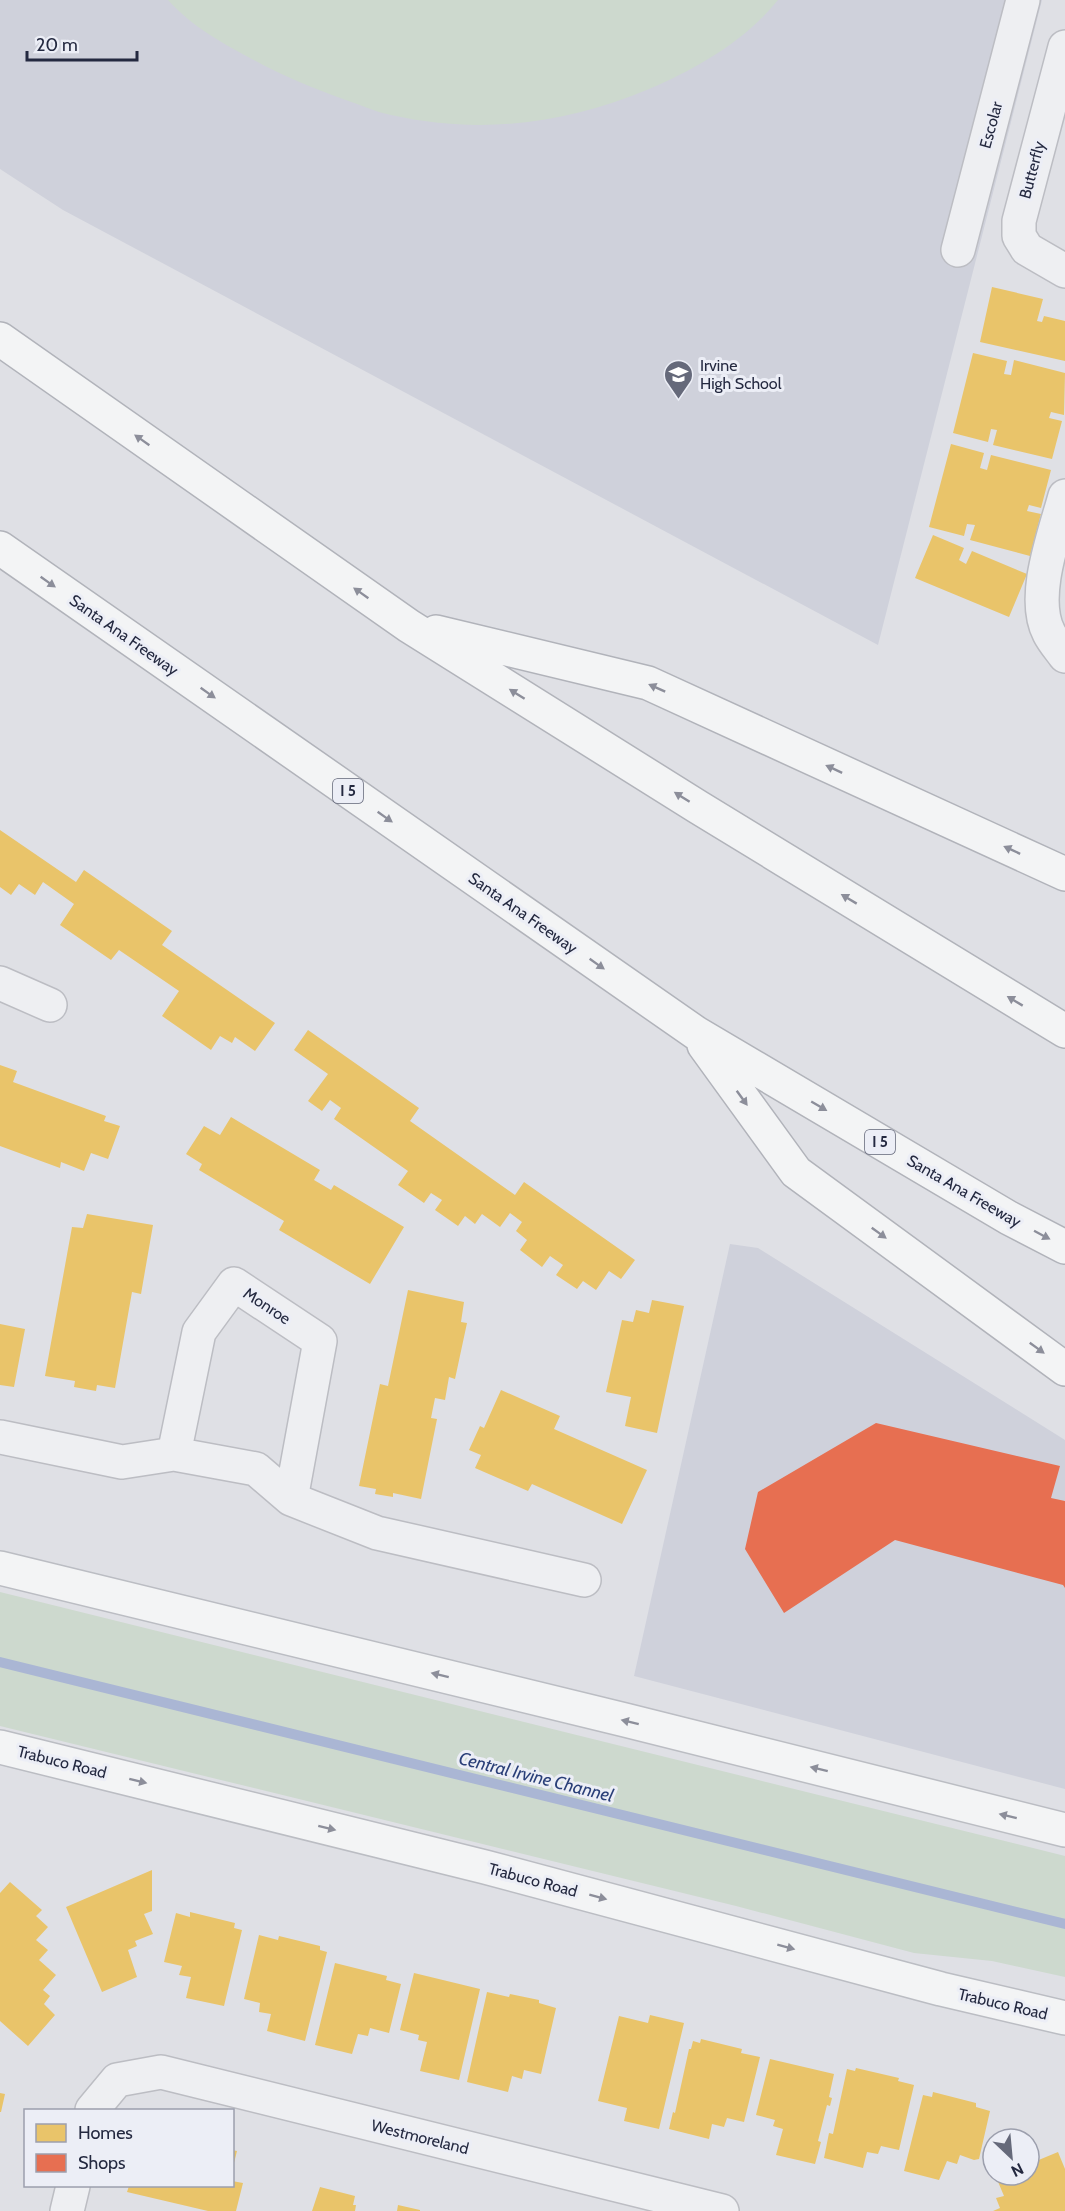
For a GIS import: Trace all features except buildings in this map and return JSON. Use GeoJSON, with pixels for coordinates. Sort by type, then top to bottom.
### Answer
{"type":"FeatureCollection","features":[{"type":"Feature","properties":{"kind":"main road"},"geometry":{"type":"LineString","coordinates":[[0,339],[409,626],[698,807],[1065,1031]]}},
{"type":"Feature","properties":{"kind":"main road","name":"Santa Ana Freeway"},"geometry":{"type":"LineString","coordinates":[[0,548],[696,1034],[1009,1218],[1065,1247]]}},
{"type":"Feature","properties":{"kind":"main road"},"geometry":{"type":"LineString","coordinates":[[409,626],[648,683],[1065,874]]}},
{"type":"Feature","properties":{"kind":"main road"},"geometry":{"type":"LineString","coordinates":[[696,1034],[796,1172],[1065,1369]]}},
{"type":"Feature","properties":{"kind":"main road"},"geometry":{"type":"LineString","coordinates":[[0,1568],[1065,1830]]}},
{"type":"Feature","properties":{"kind":"main road","name":"Trabuco Road"},"geometry":{"type":"LineString","coordinates":[[0,1747],[485,1867],[941,1989],[1065,2018]]}},
{"type":"Feature","properties":{"kind":"street","name":"Escolar"},"geometry":{"type":"LineString","coordinates":[[958,250],[1023,0]]}},
{"type":"Feature","properties":{"kind":"street","name":"Butterfly"},"geometry":{"type":"LineString","coordinates":[[1065,47],[1019,221],[1019,236],[1027,249],[1065,271]]}},
{"type":"Feature","properties":{"kind":"street"},"geometry":{"type":"LineString","coordinates":[[1065,496],[1046,571],[1042,608],[1048,632],[1065,656]]}},
{"type":"Feature","properties":{"kind":"street"},"geometry":{"type":"LineString","coordinates":[[0,983],[50,1005]]}},
{"type":"Feature","properties":{"kind":"street","name":"Monroe"},"geometry":{"type":"LineString","coordinates":[[174,1454],[199,1332],[234,1284],[320,1341],[291,1498]]}},
{"type":"Feature","properties":{"kind":"street"},"geometry":{"type":"LineString","coordinates":[[0,1437],[122,1462],[174,1454],[256,1469],[291,1498],[377,1533],[584,1580]]}},
{"type":"Feature","properties":{"kind":"street","name":"Westmoreland"},"geometry":{"type":"LineString","coordinates":[[93,2109],[117,2080],[161,2072],[723,2211]]}},
{"type":"Feature","properties":{"kind":"street"},"geometry":{"type":"LineString","coordinates":[[67,2211],[73,2187]]}},
{"type":"Feature","properties":{"kind":"shaded area","name":"Irvine High School"},"geometry":{"type":"Polygon","coordinates":[[[0,0],[1042,0],[878,645],[63,210],[0,169],[0,0]]]}},
{"type":"Feature","properties":{"kind":"shaded area"},"geometry":{"type":"Polygon","coordinates":[[[168,0],[778,0],[765,15],[735,41],[702,63],[649,89],[586,111],[522,123],[490,125],[424,121],[391,115],[322,91],[265,66],[226,45],[201,29],[168,0]]]}},
{"type":"Feature","properties":{"kind":"shaded area"},"geometry":{"type":"Polygon","coordinates":[[[730,1244],[758,1248],[1065,1440],[1065,1789],[634,1676],[730,1244]]]}},
{"type":"Feature","properties":{"kind":"shaded area"},"geometry":{"type":"Polygon","coordinates":[[[0,1592],[1065,1856],[1065,1977],[992,1961],[914,1953],[736,1906],[0,1726],[0,1592]]]}},
{"type":"Feature","properties":{"kind":"waterway","name":"Central Irvine Channel"},"geometry":{"type":"LineString","coordinates":[[0,1662],[1065,1924]]}},
{"type":"Feature","properties":{"kind":"place","name":"Irvine High School"},"geometry":{"type":"Point","coordinates":[679,400]}}]}
